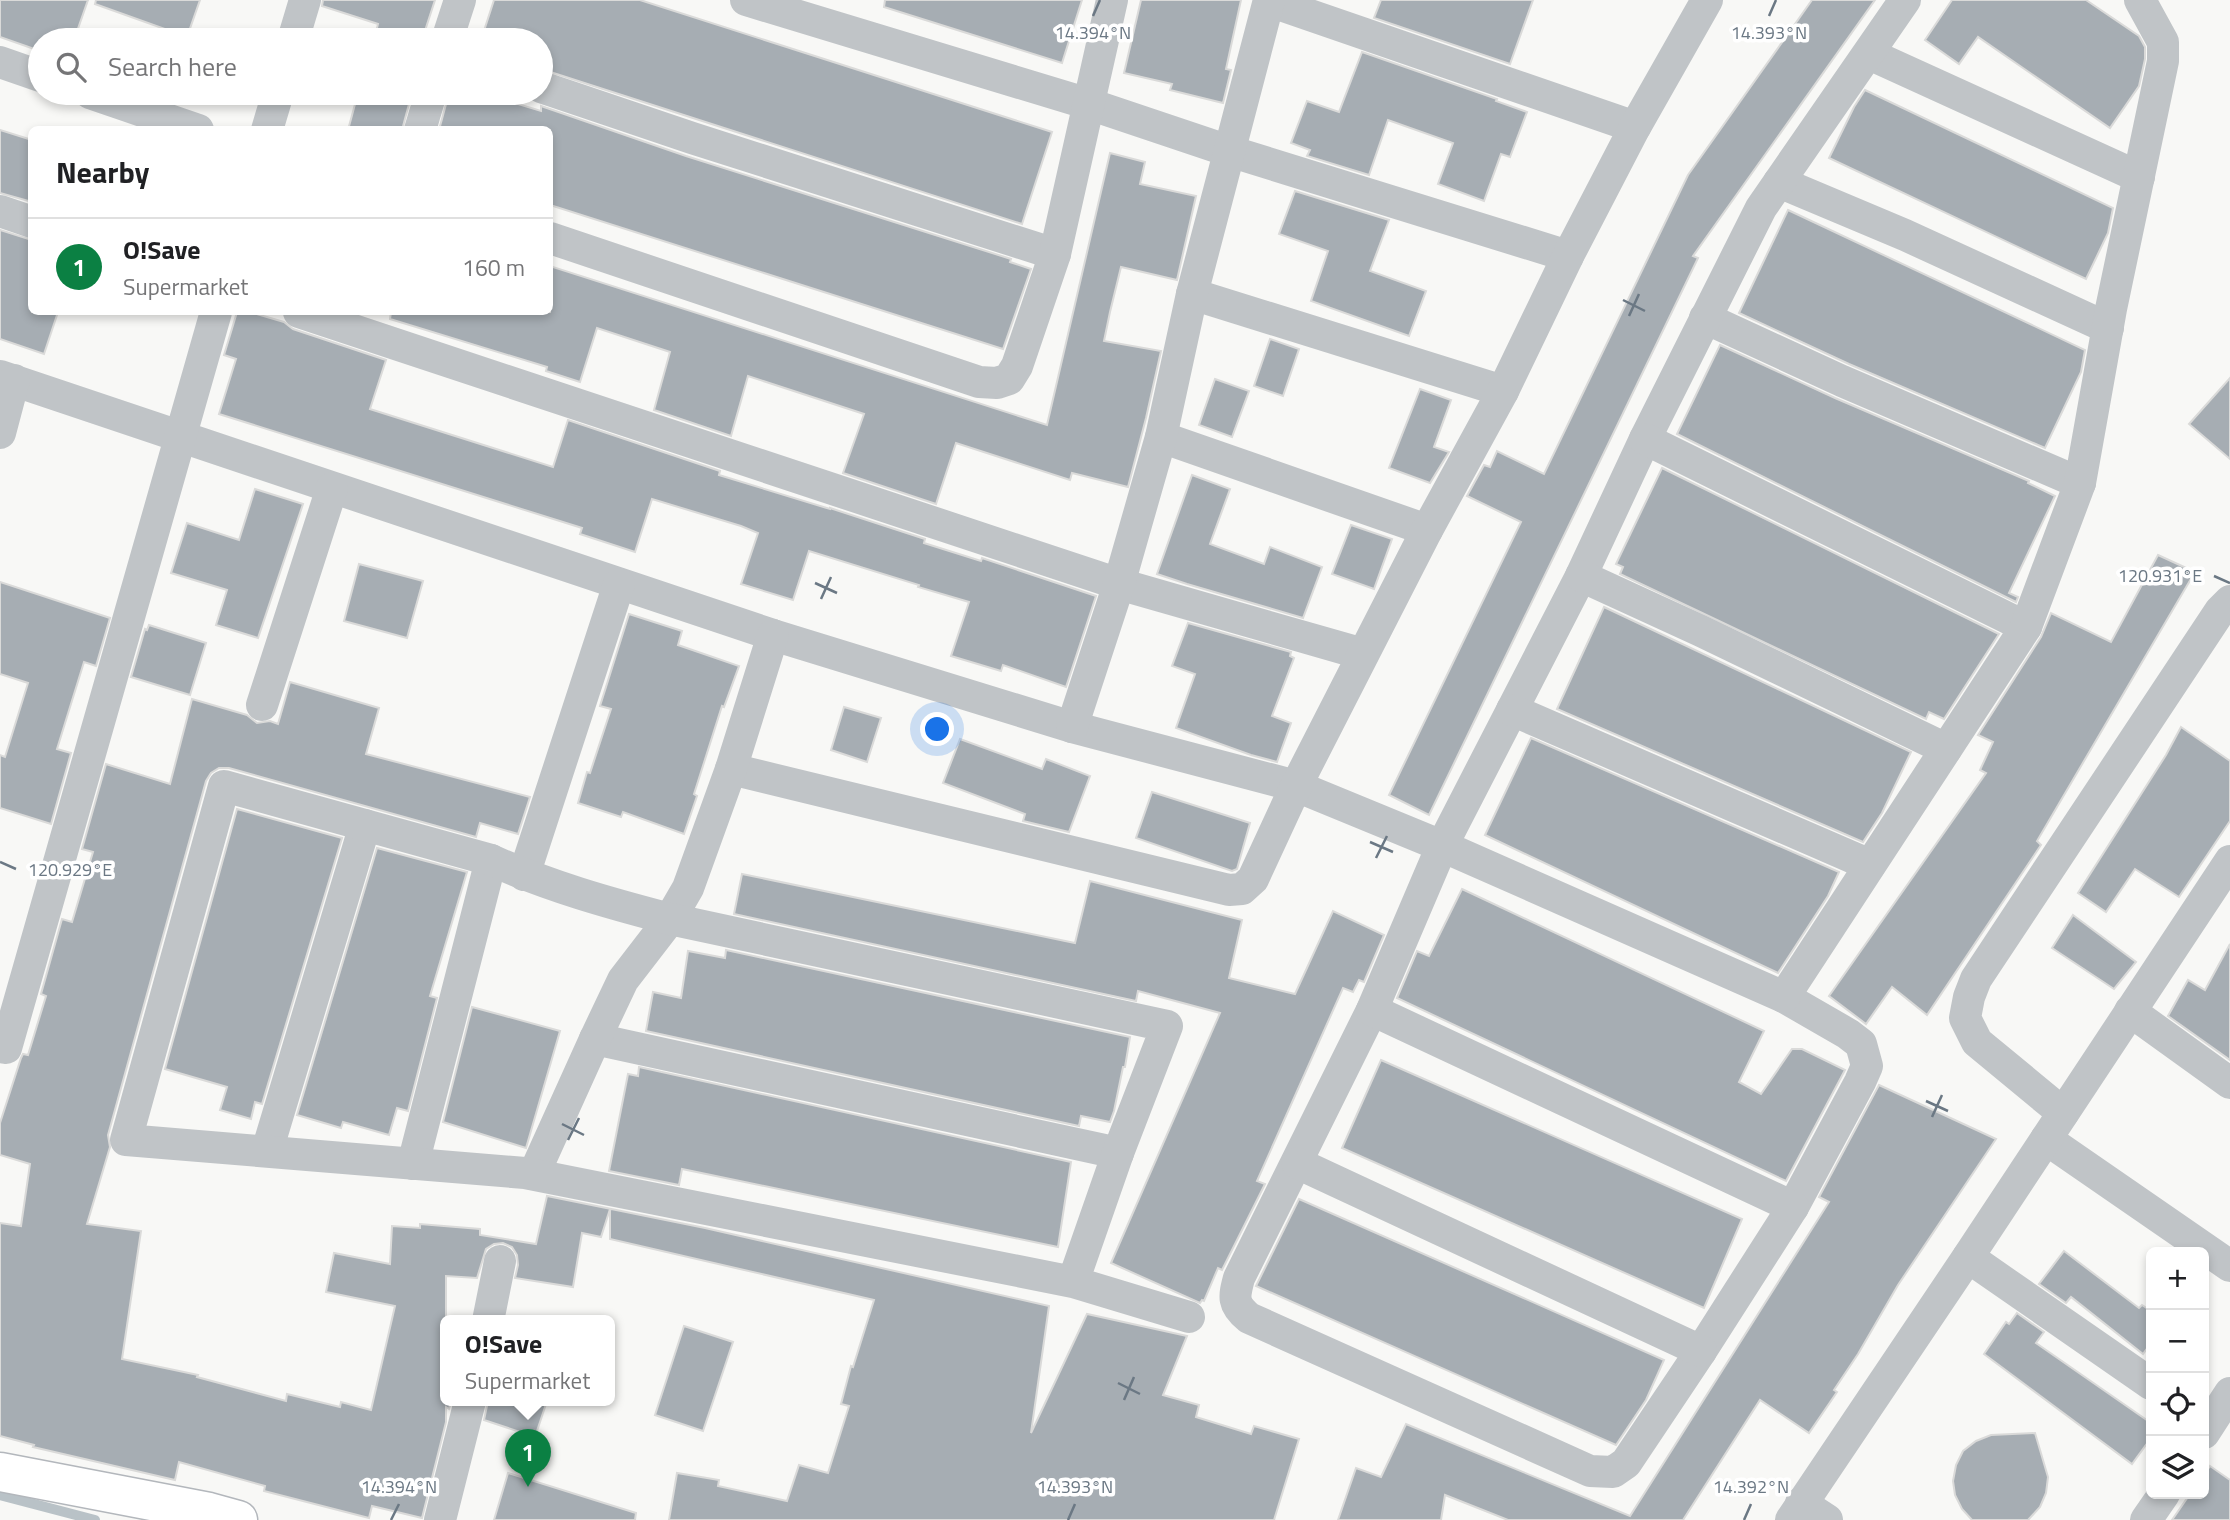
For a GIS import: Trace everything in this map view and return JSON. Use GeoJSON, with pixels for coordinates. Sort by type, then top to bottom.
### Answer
{"type":"FeatureCollection","features":[{"type":"Feature","properties":{"kind":"main road"},"geometry":{"type":"LineString","coordinates":[[0,1472],[209,1512],[238,1520]]}},
{"type":"Feature","properties":{"kind":"street"},"geometry":{"type":"LineString","coordinates":[[297,28],[305,0]]}},
{"type":"Feature","properties":{"kind":"street"},"geometry":{"type":"LineString","coordinates":[[451,28],[460,0]]}},
{"type":"Feature","properties":{"kind":"street"},"geometry":{"type":"LineString","coordinates":[[746,0],[1089,104],[1229,151],[1568,256]]}},
{"type":"Feature","properties":{"kind":"street"},"geometry":{"type":"LineString","coordinates":[[553,239],[979,382],[997,383],[1009,379],[1017,366],[1055,254],[1112,0]]}},
{"type":"Feature","properties":{"kind":"street"},"geometry":{"type":"LineString","coordinates":[[732,769],[1229,890],[1242,889],[1253,880],[1296,786],[1427,530],[1503,391],[1568,256],[1635,127],[1707,0]]}},
{"type":"Feature","properties":{"kind":"street"},"geometry":{"type":"LineString","coordinates":[[0,433],[7,378],[773,635],[1072,727],[1296,786],[1442,846],[1784,997],[1855,1039],[1861,1044],[1867,1066],[1793,1207],[1626,1463],[1613,1472],[1590,1471],[1249,1318],[1239,1310],[1234,1296],[1239,1278],[1372,1010],[1442,846],[1581,576],[1645,439],[1761,208],[1905,0]]}},
{"type":"Feature","properties":{"kind":"street"},"geometry":{"type":"LineString","coordinates":[[1784,997],[2026,627],[2080,483],[2108,328],[2163,61],[2163,42],[2140,0]]}},
{"type":"Feature","properties":{"kind":"street"},"geometry":{"type":"LineString","coordinates":[[1072,727],[1119,584],[1161,437],[1192,294],[1269,1],[1635,127]]}},
{"type":"Feature","properties":{"kind":"street"},"geometry":{"type":"LineString","coordinates":[[1869,54],[2139,177]]}},
{"type":"Feature","properties":{"kind":"street"},"geometry":{"type":"LineString","coordinates":[[0,62],[28,72]]}},
{"type":"Feature","properties":{"kind":"street"},"geometry":{"type":"LineString","coordinates":[[553,91],[1055,254]]}},
{"type":"Feature","properties":{"kind":"street"},"geometry":{"type":"LineString","coordinates":[[125,105],[186,126]]}},
{"type":"Feature","properties":{"kind":"street"},"geometry":{"type":"LineString","coordinates":[[268,126],[274,105]]}},
{"type":"Feature","properties":{"kind":"street"},"geometry":{"type":"LineString","coordinates":[[421,126],[427,105]]}},
{"type":"Feature","properties":{"kind":"street"},"geometry":{"type":"LineString","coordinates":[[1779,182],[1905,235],[2108,328]]}},
{"type":"Feature","properties":{"kind":"street"},"geometry":{"type":"LineString","coordinates":[[0,211],[28,221]]}},
{"type":"Feature","properties":{"kind":"street"},"geometry":{"type":"LineString","coordinates":[[1192,294],[1503,391]]}},
{"type":"Feature","properties":{"kind":"street"},"geometry":{"type":"LineString","coordinates":[[0,1046],[6,1048],[215,315]]}},
{"type":"Feature","properties":{"kind":"street"},"geometry":{"type":"LineString","coordinates":[[308,315],[1119,584],[1363,654]]}},
{"type":"Feature","properties":{"kind":"street"},"geometry":{"type":"LineString","coordinates":[[1706,318],[1842,381],[2080,483]]}},
{"type":"Feature","properties":{"kind":"street"},"geometry":{"type":"LineString","coordinates":[[1161,437],[1427,530]]}},
{"type":"Feature","properties":{"kind":"street"},"geometry":{"type":"LineString","coordinates":[[1645,439],[2026,627]]}},
{"type":"Feature","properties":{"kind":"street"},"geometry":{"type":"LineString","coordinates":[[262,705],[332,488]]}},
{"type":"Feature","properties":{"kind":"street"},"geometry":{"type":"LineString","coordinates":[[1581,576],[1946,749]]}},
{"type":"Feature","properties":{"kind":"street"},"geometry":{"type":"LineString","coordinates":[[524,875],[619,584]]}},
{"type":"Feature","properties":{"kind":"street"},"geometry":{"type":"LineString","coordinates":[[2230,601],[2212,622],[1976,979],[1965,1018],[1977,1042],[2054,1126],[2230,1266]]}},
{"type":"Feature","properties":{"kind":"street"},"geometry":{"type":"LineString","coordinates":[[534,1174],[623,980],[670,919],[688,888],[732,769],[773,635]]}},
{"type":"Feature","properties":{"kind":"street"},"geometry":{"type":"LineString","coordinates":[[1512,710],[1870,865]]}},
{"type":"Feature","properties":{"kind":"street"},"geometry":{"type":"LineString","coordinates":[[1073,1282],[1118,1153],[1167,1026],[670,919],[524,875],[491,860],[224,786],[126,1139],[534,1174],[1073,1282],[1189,1317]]}},
{"type":"Feature","properties":{"kind":"street"},"geometry":{"type":"LineString","coordinates":[[267,1151],[365,825]]}},
{"type":"Feature","properties":{"kind":"street"},"geometry":{"type":"LineString","coordinates":[[413,1164],[491,860]]}},
{"type":"Feature","properties":{"kind":"street"},"geometry":{"type":"LineString","coordinates":[[1827,1520],[1796,1511],[2130,1011],[2218,902],[2230,861]]}},
{"type":"Feature","properties":{"kind":"street"},"geometry":{"type":"LineString","coordinates":[[1372,1010],[1793,1207]]}},
{"type":"Feature","properties":{"kind":"street"},"geometry":{"type":"LineString","coordinates":[[2130,1011],[2230,1083]]}},
{"type":"Feature","properties":{"kind":"street"},"geometry":{"type":"LineString","coordinates":[[595,1038],[1118,1153]]}},
{"type":"Feature","properties":{"kind":"street"},"geometry":{"type":"LineString","coordinates":[[1297,1163],[1701,1351]]}},
{"type":"Feature","properties":{"kind":"street"},"geometry":{"type":"LineString","coordinates":[[1968,1257],[2146,1381]]}},
{"type":"Feature","properties":{"kind":"street"},"geometry":{"type":"LineString","coordinates":[[489,1315],[500,1261]]}},
{"type":"Feature","properties":{"kind":"street"},"geometry":{"type":"LineString","coordinates":[[2209,1422],[2230,1392]]}},
{"type":"Feature","properties":{"kind":"street"},"geometry":{"type":"LineString","coordinates":[[440,1520],[469,1406]]}},
{"type":"Feature","properties":{"kind":"street"},"geometry":{"type":"LineString","coordinates":[[2146,1520],[2161,1499]]}},
{"type":"Feature","properties":{"kind":"building"},"geometry":{"type":"Polygon","coordinates":[[[0,0],[88,0],[78,28],[28,28],[28,47],[0,37],[0,0]]]}},
{"type":"Feature","properties":{"kind":"building"},"geometry":{"type":"Polygon","coordinates":[[[96,0],[200,0],[190,28],[162,28],[95,4],[96,0]]]}},
{"type":"Feature","properties":{"kind":"building"},"geometry":{"type":"Polygon","coordinates":[[[323,0],[435,0],[426,28],[377,28],[378,24],[322,6],[323,0]]]}},
{"type":"Feature","properties":{"kind":"building"},"geometry":{"type":"Polygon","coordinates":[[[494,0],[640,0],[1052,132],[1022,224],[553,73],[553,28],[485,28],[494,0]]]}},
{"type":"Feature","properties":{"kind":"building"},"geometry":{"type":"Polygon","coordinates":[[[885,0],[1082,0],[1062,63],[884,7],[885,0]]]}},
{"type":"Feature","properties":{"kind":"building"},"geometry":{"type":"Polygon","coordinates":[[[1141,0],[1241,0],[1226,69],[1231,70],[1223,103],[1170,90],[1172,84],[1124,73],[1141,0]]]}},
{"type":"Feature","properties":{"kind":"building"},"geometry":{"type":"Polygon","coordinates":[[[1381,0],[1533,0],[1510,64],[1374,18],[1381,0]]]}},
{"type":"Feature","properties":{"kind":"building"},"geometry":{"type":"Polygon","coordinates":[[[1812,0],[1875,0],[1693,256],[1698,258],[1429,815],[1389,795],[1521,522],[1467,496],[1484,465],[1490,467],[1497,451],[1544,474],[1688,175],[1812,0]]]}},
{"type":"Feature","properties":{"kind":"building"},"geometry":{"type":"Polygon","coordinates":[[[1952,0],[2086,0],[2139,36],[2145,47],[2145,59],[2139,86],[2110,128],[1978,37],[1959,64],[1925,40],[1952,0]]]}},
{"type":"Feature","properties":{"kind":"building"},"geometry":{"type":"Polygon","coordinates":[[[1362,52],[1527,112],[1510,157],[1501,154],[1484,201],[1438,184],[1453,143],[1388,120],[1369,175],[1307,156],[1310,150],[1291,143],[1307,101],[1339,112],[1362,52]]]}},
{"type":"Feature","properties":{"kind":"building"},"geometry":{"type":"Polygon","coordinates":[[[1865,90],[2113,208],[2108,233],[2086,279],[1829,158],[1865,90]]]}},
{"type":"Feature","properties":{"kind":"building"},"geometry":{"type":"Polygon","coordinates":[[[355,105],[409,105],[403,126],[349,126],[355,105]]]}},
{"type":"Feature","properties":{"kind":"building"},"geometry":{"type":"Polygon","coordinates":[[[446,105],[521,105],[541,111],[541,106],[686,156],[1011,259],[1010,262],[1031,269],[1003,349],[553,206],[553,126],[440,126],[446,105]]]}},
{"type":"Feature","properties":{"kind":"building"},"geometry":{"type":"Polygon","coordinates":[[[0,130],[28,139],[28,201],[0,193],[0,130]]]}},
{"type":"Feature","properties":{"kind":"building"},"geometry":{"type":"Polygon","coordinates":[[[1110,153],[1145,162],[1140,184],[1196,196],[1177,280],[1121,267],[1110,312],[1104,341],[1161,351],[1128,487],[1072,473],[1070,480],[956,443],[936,504],[843,473],[864,414],[748,376],[731,436],[654,410],[670,352],[597,328],[580,382],[546,371],[547,367],[390,319],[391,315],[553,315],[553,267],[1047,425],[1110,153]]]}},
{"type":"Feature","properties":{"kind":"building"},"geometry":{"type":"Polygon","coordinates":[[[1295,191],[1389,220],[1370,271],[1426,291],[1409,336],[1311,301],[1328,251],[1279,234],[1295,191]]]}},
{"type":"Feature","properties":{"kind":"building"},"geometry":{"type":"Polygon","coordinates":[[[1788,210],[2085,350],[2081,372],[2045,448],[1849,364],[1739,313],[1788,210]]]}},
{"type":"Feature","properties":{"kind":"building"},"geometry":{"type":"Polygon","coordinates":[[[0,230],[28,239],[28,315],[57,315],[44,354],[0,339],[0,230]]]}},
{"type":"Feature","properties":{"kind":"building"},"geometry":{"type":"Polygon","coordinates":[[[236,315],[260,315],[284,322],[293,329],[386,360],[370,409],[553,467],[568,420],[720,471],[719,475],[830,508],[925,539],[924,543],[981,561],[982,558],[1096,596],[1066,687],[1003,665],[1001,671],[951,656],[969,602],[918,587],[919,585],[809,551],[793,600],[741,584],[758,533],[741,526],[652,499],[635,552],[580,534],[582,528],[219,414],[236,359],[224,355],[236,315]]]}},
{"type":"Feature","properties":{"kind":"building"},"geometry":{"type":"Polygon","coordinates":[[[1270,339],[1299,349],[1283,396],[1254,386],[1270,339]]]}},
{"type":"Feature","properties":{"kind":"building"},"geometry":{"type":"Polygon","coordinates":[[[1720,345],[1835,398],[2029,481],[2028,483],[2055,496],[2009,593],[2018,597],[2016,602],[1677,434],[1720,345]]]}},
{"type":"Feature","properties":{"kind":"building"},"geometry":{"type":"Polygon","coordinates":[[[2230,378],[2230,459],[2189,424],[2230,378]]]}},
{"type":"Feature","properties":{"kind":"building"},"geometry":{"type":"Polygon","coordinates":[[[1215,379],[1249,391],[1232,437],[1199,425],[1215,379]]]}},
{"type":"Feature","properties":{"kind":"building"},"geometry":{"type":"Polygon","coordinates":[[[1420,389],[1451,400],[1434,447],[1449,452],[1430,483],[1389,468],[1420,389]]]}},
{"type":"Feature","properties":{"kind":"building"},"geometry":{"type":"Polygon","coordinates":[[[1662,468],[1999,634],[1944,719],[1929,712],[1926,719],[1620,574],[1623,567],[1616,564],[1662,468]]]}},
{"type":"Feature","properties":{"kind":"building"},"geometry":{"type":"Polygon","coordinates":[[[1192,475],[1230,489],[1210,544],[1264,564],[1270,547],[1322,567],[1303,618],[1157,574],[1192,475]]]}},
{"type":"Feature","properties":{"kind":"building"},"geometry":{"type":"Polygon","coordinates":[[[255,489],[303,504],[258,638],[216,625],[227,590],[171,573],[187,523],[239,540],[255,489]]]}},
{"type":"Feature","properties":{"kind":"building"},"geometry":{"type":"Polygon","coordinates":[[[1351,525],[1392,539],[1374,589],[1332,574],[1351,525]]]}},
{"type":"Feature","properties":{"kind":"building"},"geometry":{"type":"Polygon","coordinates":[[[2158,555],[2195,572],[2037,841],[2041,845],[1927,1015],[1892,987],[1866,1024],[1829,996],[1986,773],[1980,770],[1993,742],[1978,735],[2041,637],[2051,613],[2111,642],[2158,555]]]}},
{"type":"Feature","properties":{"kind":"building"},"geometry":{"type":"Polygon","coordinates":[[[359,564],[423,581],[407,638],[344,621],[359,564]]]}},
{"type":"Feature","properties":{"kind":"building"},"geometry":{"type":"Polygon","coordinates":[[[0,582],[110,618],[96,666],[84,662],[57,749],[71,753],[51,824],[0,808],[0,755],[5,757],[28,683],[0,674],[0,582]]]}},
{"type":"Feature","properties":{"kind":"building"},"geometry":{"type":"Polygon","coordinates":[[[1604,607],[1911,752],[1882,813],[1863,842],[1557,709],[1604,607]]]}},
{"type":"Feature","properties":{"kind":"building"},"geometry":{"type":"Polygon","coordinates":[[[629,614],[682,631],[678,645],[739,666],[724,707],[722,706],[684,834],[623,812],[621,817],[578,803],[611,709],[600,706],[629,614]]]}},
{"type":"Feature","properties":{"kind":"building"},"geometry":{"type":"Polygon","coordinates":[[[1188,623],[1291,652],[1290,656],[1294,658],[1272,716],[1291,723],[1277,762],[1176,728],[1195,674],[1172,666],[1188,623]]]}},
{"type":"Feature","properties":{"kind":"building"},"geometry":{"type":"Polygon","coordinates":[[[149,625],[206,643],[190,695],[131,677],[145,629],[147,630],[149,625]]]}},
{"type":"Feature","properties":{"kind":"building"},"geometry":{"type":"Polygon","coordinates":[[[290,682],[379,708],[366,754],[530,797],[518,834],[480,823],[476,837],[229,768],[219,768],[211,773],[206,781],[108,1135],[110,1147],[87,1224],[141,1231],[122,1359],[198,1375],[197,1377],[286,1401],[287,1394],[340,1407],[341,1402],[371,1410],[395,1306],[326,1292],[334,1253],[390,1264],[392,1226],[420,1228],[420,1224],[480,1229],[480,1235],[536,1244],[547,1196],[705,1228],[1049,1306],[1031,1433],[1087,1314],[1187,1336],[1163,1395],[1199,1405],[1196,1417],[1251,1434],[1254,1426],[1299,1439],[1274,1520],[669,1520],[677,1473],[719,1480],[718,1486],[787,1501],[799,1465],[828,1473],[849,1406],[841,1404],[851,1366],[853,1367],[874,1300],[610,1239],[610,1209],[601,1237],[582,1233],[573,1287],[515,1278],[517,1255],[512,1247],[503,1243],[486,1249],[477,1278],[446,1276],[446,1315],[440,1315],[440,1406],[450,1406],[449,1409],[446,1407],[446,1422],[422,1518],[372,1506],[369,1518],[264,1491],[265,1486],[179,1462],[175,1480],[33,1447],[34,1445],[0,1436],[0,1223],[21,1226],[30,1164],[0,1155],[0,1123],[21,1058],[23,1054],[28,1055],[46,996],[41,994],[62,919],[72,922],[93,852],[82,849],[106,764],[170,784],[192,699],[247,715],[257,723],[270,721],[278,724],[290,682]]]}},
{"type":"Feature","properties":{"kind":"building"},"geometry":{"type":"Polygon","coordinates":[[[844,707],[881,718],[867,762],[831,750],[844,707]]]}},
{"type":"Feature","properties":{"kind":"building"},"geometry":{"type":"Polygon","coordinates":[[[2181,727],[2230,761],[2230,821],[2179,897],[2135,869],[2106,912],[2078,893],[2181,727]]]}},
{"type":"Feature","properties":{"kind":"building"},"geometry":{"type":"Polygon","coordinates":[[[1531,738],[1839,872],[1828,896],[1778,973],[1485,835],[1531,738]]]}},
{"type":"Feature","properties":{"kind":"building"},"geometry":{"type":"Polygon","coordinates":[[[960,739],[1042,769],[1046,759],[1090,776],[1069,832],[1023,821],[1025,814],[943,783],[960,739]]]}},
{"type":"Feature","properties":{"kind":"building"},"geometry":{"type":"Polygon","coordinates":[[[1152,792],[1250,823],[1237,869],[1232,871],[1136,838],[1152,792]]]}},
{"type":"Feature","properties":{"kind":"building"},"geometry":{"type":"Polygon","coordinates":[[[237,809],[342,838],[262,1104],[255,1102],[251,1119],[220,1110],[227,1087],[165,1069],[237,809]]]}},
{"type":"Feature","properties":{"kind":"building"},"geometry":{"type":"Polygon","coordinates":[[[377,848],[467,872],[430,996],[437,998],[408,1111],[397,1108],[389,1135],[343,1122],[341,1128],[297,1115],[377,848]]]}},
{"type":"Feature","properties":{"kind":"building"},"geometry":{"type":"Polygon","coordinates":[[[742,874],[1075,943],[1090,881],[1242,920],[1229,978],[1295,994],[1333,911],[1384,935],[1364,982],[1359,980],[1353,992],[1343,988],[1257,1181],[1265,1184],[1222,1270],[1218,1268],[1204,1301],[1200,1303],[1111,1263],[1220,1013],[1138,991],[1136,1001],[734,914],[742,874]]]}},
{"type":"Feature","properties":{"kind":"building"},"geometry":{"type":"Polygon","coordinates":[[[1462,889],[1764,1031],[1739,1082],[1761,1094],[1792,1049],[1802,1049],[1845,1070],[1786,1181],[1397,998],[1417,951],[1429,956],[1462,889]]]}},
{"type":"Feature","properties":{"kind":"building"},"geometry":{"type":"Polygon","coordinates":[[[2073,915],[2136,962],[2114,989],[2052,948],[2073,915]]]}},
{"type":"Feature","properties":{"kind":"building"},"geometry":{"type":"Polygon","coordinates":[[[2230,944],[2230,1060],[2168,1016],[2188,980],[2205,990],[2230,944]]]}},
{"type":"Feature","properties":{"kind":"building"},"geometry":{"type":"Polygon","coordinates":[[[726,950],[1130,1037],[1110,1122],[1081,1116],[1079,1126],[646,1031],[653,992],[681,998],[688,951],[725,958],[726,950]]]}},
{"type":"Feature","properties":{"kind":"building"},"geometry":{"type":"Polygon","coordinates":[[[472,1007],[560,1031],[526,1148],[443,1122],[472,1007]]]}},
{"type":"Feature","properties":{"kind":"building"},"geometry":{"type":"Polygon","coordinates":[[[1381,1060],[1742,1219],[1704,1308],[1342,1148],[1381,1060]]]}},
{"type":"Feature","properties":{"kind":"building"},"geometry":{"type":"Polygon","coordinates":[[[639,1067],[1071,1162],[1058,1247],[682,1169],[679,1185],[609,1171],[628,1074],[638,1076],[639,1067]]]}},
{"type":"Feature","properties":{"kind":"building"},"geometry":{"type":"Polygon","coordinates":[[[1879,1085],[1996,1139],[1898,1285],[1834,1390],[1837,1392],[1809,1433],[1760,1400],[1683,1520],[1508,1520],[1445,1495],[1441,1520],[1338,1520],[1356,1468],[1381,1477],[1406,1424],[1630,1516],[1829,1202],[1819,1197],[1879,1085]]]}},
{"type":"Feature","properties":{"kind":"building"},"geometry":{"type":"Polygon","coordinates":[[[1299,1199],[1664,1360],[1646,1400],[1616,1445],[1256,1286],[1299,1199]]]}},
{"type":"Feature","properties":{"kind":"building"},"geometry":{"type":"Polygon","coordinates":[[[2064,1251],[2139,1308],[2142,1305],[2146,1308],[2146,1350],[2143,1354],[2071,1297],[2066,1303],[2039,1284],[2064,1251]]]}},
{"type":"Feature","properties":{"kind":"building"},"geometry":{"type":"Polygon","coordinates":[[[2017,1313],[2044,1332],[2036,1343],[2146,1420],[2146,1445],[2132,1464],[1984,1354],[2006,1322],[2009,1324],[2017,1313]]]}},
{"type":"Feature","properties":{"kind":"building"},"geometry":{"type":"Polygon","coordinates":[[[684,1326],[733,1342],[703,1431],[655,1415],[684,1326]]]}},
{"type":"Feature","properties":{"kind":"building"},"geometry":{"type":"Polygon","coordinates":[[[487,1406],[545,1406],[535,1437],[484,1420],[487,1406]]]}},
{"type":"Feature","properties":{"kind":"building"},"geometry":{"type":"Polygon","coordinates":[[[2035,1433],[2048,1477],[2046,1493],[2040,1507],[2028,1520],[1972,1520],[1955,1495],[1953,1481],[1956,1465],[1963,1451],[1976,1441],[1991,1435],[2035,1433]]]}},
{"type":"Feature","properties":{"kind":"building"},"geometry":{"type":"Polygon","coordinates":[[[2209,1468],[2230,1480],[2230,1520],[2172,1520],[2187,1499],[2209,1499],[2209,1468]]]}},
{"type":"Feature","properties":{"kind":"building"},"geometry":{"type":"Polygon","coordinates":[[[508,1473],[636,1513],[635,1520],[494,1520],[508,1473]]]}},
{"type":"Feature","properties":{"kind":"waterway"},"geometry":{"type":"LineString","coordinates":[[0,1495],[95,1520]]}},
{"type":"Feature","properties":{"kind":"place","name":"O!Save"},"geometry":{"type":"Point","coordinates":[528,1487]}}]}
